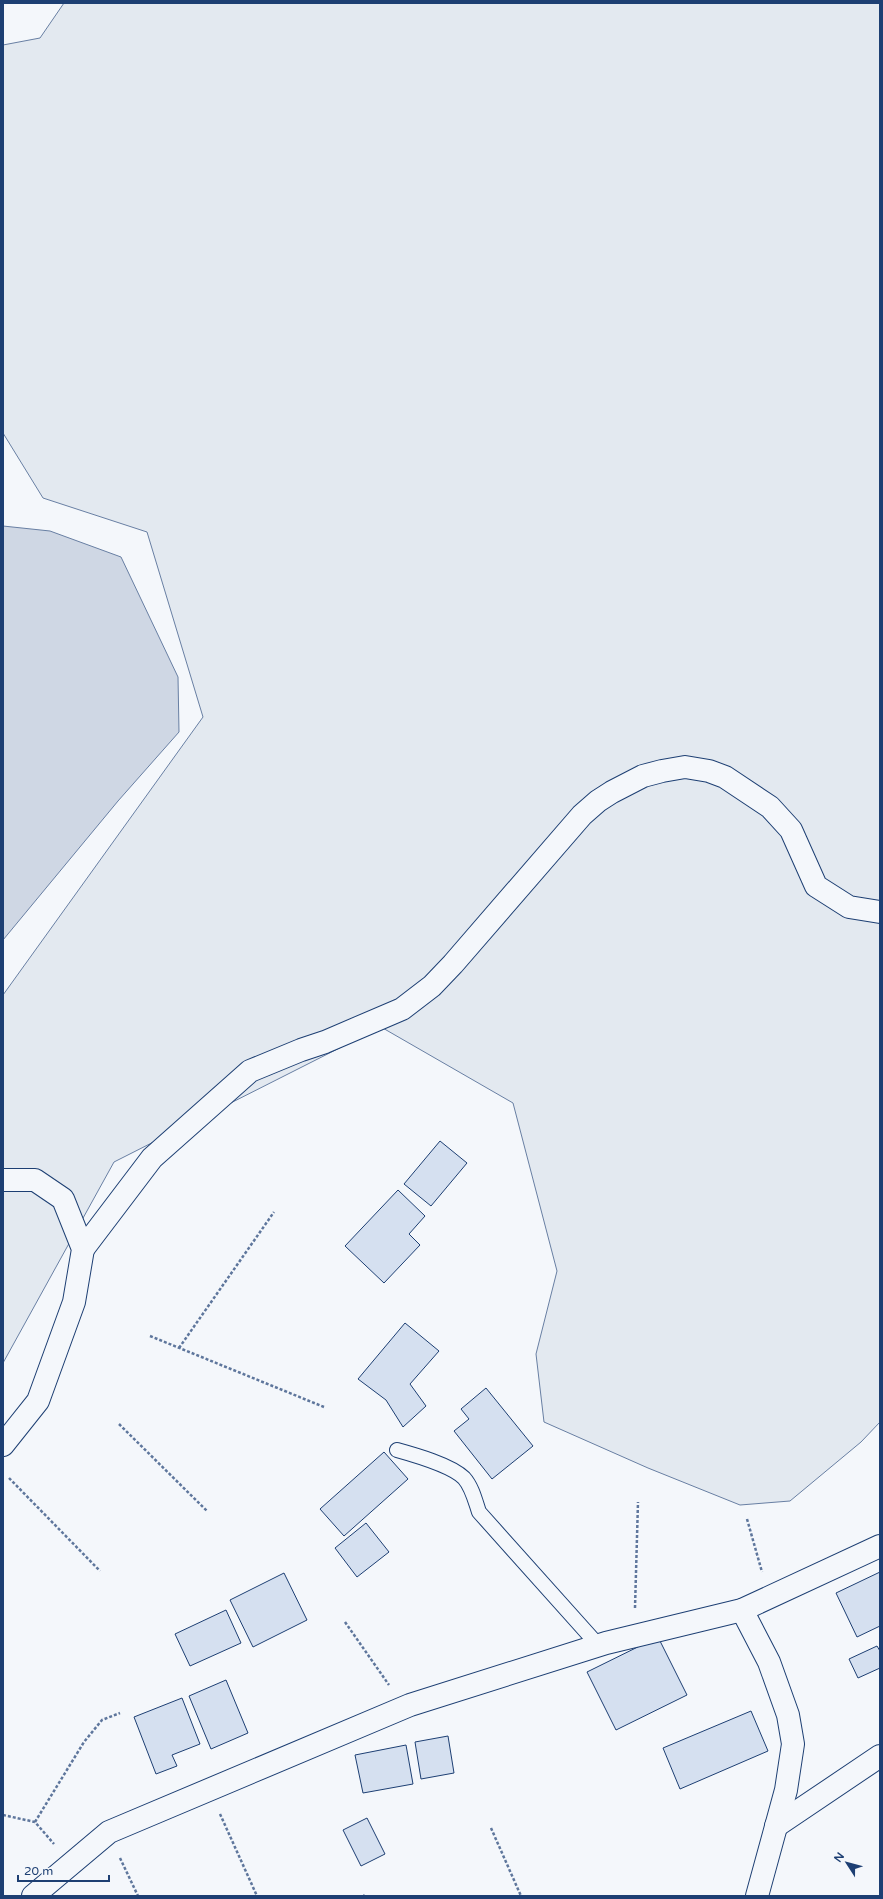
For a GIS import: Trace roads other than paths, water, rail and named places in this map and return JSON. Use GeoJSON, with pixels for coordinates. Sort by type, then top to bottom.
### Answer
{"type":"FeatureCollection","features":[{"type":"Feature","properties":{"kind":"street"},"geometry":{"type":"LineString","coordinates":[[3,1445],[38,1401],[74,1302],[83,1249],[152,1158],[250,1071],[325,1042],[402,1009],[432,986],[453,964],[582,815],[598,801],[612,792],[642,776],[685,767],[709,771],[725,777],[770,807],[791,830],[816,886],[849,907],[880,912]]}},
{"type":"Feature","properties":{"kind":"street"},"geometry":{"type":"LineString","coordinates":[[3,1180],[35,1180],[63,1199],[83,1249]]}},
{"type":"Feature","properties":{"kind":"street"},"geometry":{"type":"LineString","coordinates":[[33,1896],[109,1832],[410,1705],[598,1645],[742,1610],[880,1546]]}},
{"type":"Feature","properties":{"kind":"street"},"geometry":{"type":"LineString","coordinates":[[742,1610],[770,1662],[788,1715],[793,1744],[786,1790],[756,1896]]}},
{"type":"Feature","properties":{"kind":"street"},"geometry":{"type":"LineString","coordinates":[[776,1826],[880,1756]]}},
{"type":"Feature","properties":{"kind":"lane"},"geometry":{"type":"LineString","coordinates":[[397,1450],[441,1465],[463,1477],[472,1490],[479,1512],[598,1645]]}}]}
